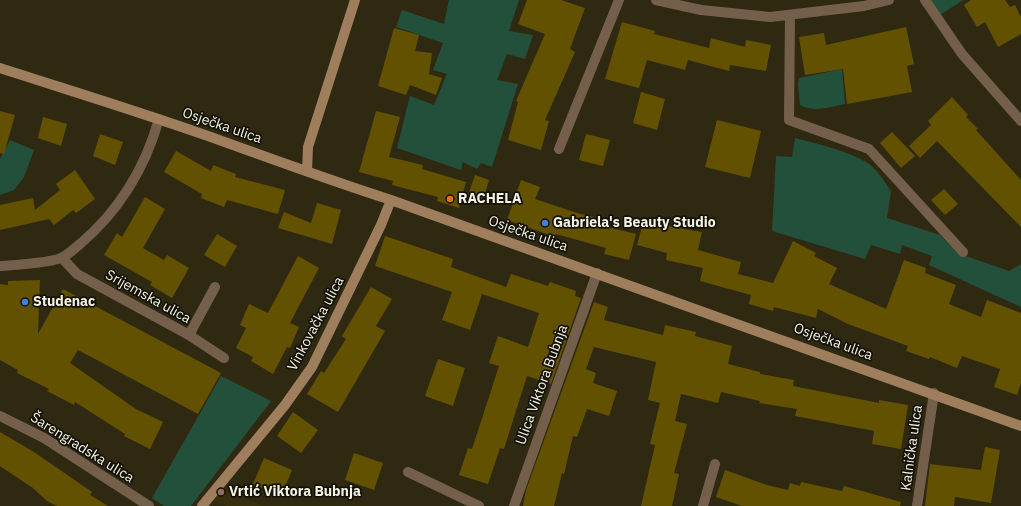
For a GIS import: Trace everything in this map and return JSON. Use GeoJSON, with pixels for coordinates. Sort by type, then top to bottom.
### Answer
{"type":"FeatureCollection","features":[{"type":"Feature","properties":{"kind":"street"},"geometry":{"type":"LineString","coordinates":[[307,171],[308,147],[355,0]]}},
{"type":"Feature","properties":{"kind":"street"},"geometry":{"type":"LineString","coordinates":[[559,149],[619,0]]}},
{"type":"Feature","properties":{"kind":"street"},"geometry":{"type":"LineString","coordinates":[[656,0],[701,10],[770,17],[864,6],[889,0]]}},
{"type":"Feature","properties":{"kind":"street"},"geometry":{"type":"LineString","coordinates":[[925,0],[962,54],[1021,121]]}},
{"type":"Feature","properties":{"kind":"street"},"geometry":{"type":"LineString","coordinates":[[790,15],[789,120],[869,149],[963,252]]}},
{"type":"Feature","properties":{"kind":"street","name":"Osječka ulica"},"geometry":{"type":"LineString","coordinates":[[0,68],[159,119],[391,200],[934,393],[1021,426]]}},
{"type":"Feature","properties":{"kind":"street"},"geometry":{"type":"LineString","coordinates":[[0,266],[62,258],[94,232],[116,208],[136,178],[155,134],[159,119]]}},
{"type":"Feature","properties":{"kind":"street","name":"Vinkovačka ulica"},"geometry":{"type":"LineString","coordinates":[[202,506],[285,405],[312,367],[381,225],[391,200]]}},
{"type":"Feature","properties":{"kind":"street","name":"Srijemska ulica"},"geometry":{"type":"LineString","coordinates":[[62,258],[77,274],[189,335],[224,358]]}},
{"type":"Feature","properties":{"kind":"street","name":"Ulica Viktora Bubnja"},"geometry":{"type":"LineString","coordinates":[[514,506],[597,273]]}},
{"type":"Feature","properties":{"kind":"street"},"geometry":{"type":"LineString","coordinates":[[189,335],[215,287]]}},
{"type":"Feature","properties":{"kind":"street","name":"Kalnička ulica"},"geometry":{"type":"LineString","coordinates":[[917,506],[934,393]]}},
{"type":"Feature","properties":{"kind":"street","name":"Šarengradska ulica"},"geometry":{"type":"LineString","coordinates":[[0,416],[44,438],[149,506]]}},
{"type":"Feature","properties":{"kind":"street"},"geometry":{"type":"LineString","coordinates":[[703,506],[715,464]]}},
{"type":"Feature","properties":{"kind":"street"},"geometry":{"type":"LineString","coordinates":[[408,472],[479,506]]}},
{"type":"Feature","properties":{"kind":"shaded area","name":"Vrtić Viktora Bubnja"},"geometry":{"type":"Polygon","coordinates":[[[217,487],[263,506],[226,506],[209,498],[217,487]]]}},
{"type":"Feature","properties":{"kind":"green space"},"geometry":{"type":"Polygon","coordinates":[[[449,0],[519,0],[509,31],[533,35],[525,59],[507,54],[497,80],[518,84],[492,167],[481,163],[477,169],[463,162],[461,170],[397,148],[410,96],[434,105],[447,74],[433,70],[443,43],[396,27],[402,10],[444,24],[449,0]]]}},
{"type":"Feature","properties":{"kind":"green space"},"geometry":{"type":"Polygon","coordinates":[[[925,0],[963,0],[937,17],[925,0]]]}},
{"type":"Feature","properties":{"kind":"green space"},"geometry":{"type":"Polygon","coordinates":[[[842,69],[845,104],[816,109],[810,109],[800,105],[798,84],[799,78],[842,69]]]}},
{"type":"Feature","properties":{"kind":"green space"},"geometry":{"type":"Polygon","coordinates":[[[795,138],[840,151],[866,162],[874,168],[891,191],[887,218],[940,235],[957,253],[1009,271],[1021,264],[1021,307],[929,265],[932,256],[902,245],[900,254],[871,245],[865,259],[772,231],[776,156],[792,157],[795,138]]]}},
{"type":"Feature","properties":{"kind":"green space"},"geometry":{"type":"Polygon","coordinates":[[[10,140],[34,150],[24,177],[14,190],[0,195],[0,159],[10,140]]]}},
{"type":"Feature","properties":{"kind":"green space"},"geometry":{"type":"Polygon","coordinates":[[[221,376],[271,401],[191,506],[164,506],[152,498],[221,376]]]}},
{"type":"Feature","properties":{"kind":"building"},"geometry":{"type":"Polygon","coordinates":[[[527,0],[561,0],[585,8],[570,49],[575,52],[545,120],[549,121],[541,150],[508,140],[518,102],[516,101],[545,34],[518,24],[527,0]]]}},
{"type":"Feature","properties":{"kind":"building"},"geometry":{"type":"Polygon","coordinates":[[[971,0],[1005,0],[1010,7],[1015,5],[1021,17],[1021,34],[998,47],[985,22],[977,27],[964,5],[971,0]]]}},
{"type":"Feature","properties":{"kind":"building"},"geometry":{"type":"Polygon","coordinates":[[[622,22],[655,31],[654,34],[709,48],[711,38],[745,47],[746,40],[771,45],[766,71],[730,65],[729,71],[688,60],[685,70],[647,60],[639,88],[605,79],[622,22]]]}},
{"type":"Feature","properties":{"kind":"building"},"geometry":{"type":"Polygon","coordinates":[[[906,27],[914,64],[907,66],[912,92],[847,104],[843,69],[805,75],[799,37],[824,33],[826,45],[906,27]]]}},
{"type":"Feature","properties":{"kind":"building"},"geometry":{"type":"Polygon","coordinates":[[[394,28],[419,35],[415,51],[432,53],[429,74],[442,78],[436,95],[410,85],[406,95],[378,86],[394,28]]]}},
{"type":"Feature","properties":{"kind":"building"},"geometry":{"type":"Polygon","coordinates":[[[641,92],[665,99],[657,130],[633,123],[641,92]]]}},
{"type":"Feature","properties":{"kind":"building"},"geometry":{"type":"Polygon","coordinates":[[[952,97],[968,115],[966,117],[978,129],[976,130],[1021,180],[1021,227],[937,141],[920,158],[909,146],[931,125],[928,121],[952,97]]]}},
{"type":"Feature","properties":{"kind":"building"},"geometry":{"type":"Polygon","coordinates":[[[0,111],[15,115],[4,154],[0,153],[0,111]]]}},
{"type":"Feature","properties":{"kind":"building"},"geometry":{"type":"Polygon","coordinates":[[[376,111],[400,117],[389,157],[423,165],[422,169],[466,182],[459,208],[437,201],[438,197],[392,185],[393,181],[359,172],[376,111]]]}},
{"type":"Feature","properties":{"kind":"building"},"geometry":{"type":"Polygon","coordinates":[[[43,117],[67,124],[61,146],[38,138],[43,117]]]}},
{"type":"Feature","properties":{"kind":"building"},"geometry":{"type":"Polygon","coordinates":[[[717,120],[761,131],[750,178],[705,167],[717,120]]]}},
{"type":"Feature","properties":{"kind":"building"},"geometry":{"type":"Polygon","coordinates":[[[892,132],[915,156],[901,168],[880,143],[892,132]]]}},
{"type":"Feature","properties":{"kind":"building"},"geometry":{"type":"Polygon","coordinates":[[[100,134],[123,142],[115,165],[93,156],[100,134]]]}},
{"type":"Feature","properties":{"kind":"building"},"geometry":{"type":"Polygon","coordinates":[[[586,134],[610,140],[603,166],[579,160],[586,134]]]}},
{"type":"Feature","properties":{"kind":"building"},"geometry":{"type":"Polygon","coordinates":[[[176,151],[211,171],[213,165],[236,174],[235,177],[285,190],[278,214],[227,200],[224,207],[201,198],[202,194],[164,172],[176,151]]]}},
{"type":"Feature","properties":{"kind":"building"},"geometry":{"type":"Polygon","coordinates":[[[75,170],[95,199],[76,213],[73,210],[54,225],[49,219],[0,230],[0,205],[33,198],[35,210],[60,190],[56,184],[75,170]]]}},
{"type":"Feature","properties":{"kind":"building"},"geometry":{"type":"Polygon","coordinates":[[[475,175],[489,180],[483,200],[468,195],[475,175]]]}},
{"type":"Feature","properties":{"kind":"building"},"geometry":{"type":"Polygon","coordinates":[[[521,180],[540,187],[535,199],[577,213],[602,219],[600,225],[636,234],[629,260],[604,254],[606,248],[556,234],[555,237],[507,220],[521,180]]]}},
{"type":"Feature","properties":{"kind":"building"},"geometry":{"type":"Polygon","coordinates":[[[944,189],[958,204],[945,215],[931,200],[944,189]]]}},
{"type":"Feature","properties":{"kind":"building"},"geometry":{"type":"Polygon","coordinates":[[[145,197],[165,209],[143,248],[164,260],[167,255],[189,268],[172,298],[150,285],[152,282],[104,255],[117,233],[122,237],[145,197]]]}},
{"type":"Feature","properties":{"kind":"building"},"geometry":{"type":"Polygon","coordinates":[[[317,203],[341,210],[332,244],[278,228],[284,212],[311,223],[317,203]]]}},
{"type":"Feature","properties":{"kind":"building"},"geometry":{"type":"Polygon","coordinates":[[[644,219],[672,227],[702,232],[698,250],[741,262],[738,274],[773,283],[793,241],[816,253],[814,256],[837,268],[829,284],[886,309],[904,260],[926,268],[925,273],[956,285],[949,304],[981,317],[987,300],[1021,313],[1021,383],[1017,395],[994,387],[1000,369],[962,356],[957,368],[930,357],[929,359],[906,351],[908,346],[848,324],[818,309],[816,318],[774,307],[773,311],[749,304],[751,295],[700,281],[703,268],[666,260],[667,253],[637,245],[644,219]]]}},
{"type":"Feature","properties":{"kind":"building"},"geometry":{"type":"Polygon","coordinates":[[[217,234],[237,246],[225,267],[204,255],[217,234]]]}},
{"type":"Feature","properties":{"kind":"building"},"geometry":{"type":"Polygon","coordinates":[[[385,236],[453,259],[451,267],[506,287],[511,274],[548,286],[550,282],[576,291],[575,296],[581,298],[551,384],[527,376],[504,449],[500,448],[488,484],[459,475],[468,448],[472,449],[499,366],[489,363],[498,336],[528,347],[539,313],[482,294],[470,330],[442,320],[452,292],[375,266],[385,236]]]}},
{"type":"Feature","properties":{"kind":"building"},"geometry":{"type":"Polygon","coordinates":[[[298,256],[319,268],[290,323],[299,327],[290,348],[287,347],[273,374],[251,361],[253,357],[236,348],[246,328],[240,325],[249,304],[268,313],[298,256]]]}},
{"type":"Feature","properties":{"kind":"building"},"geometry":{"type":"Polygon","coordinates":[[[40,280],[38,334],[63,289],[221,373],[198,414],[78,350],[70,363],[136,409],[163,422],[150,449],[124,436],[125,434],[75,402],[74,405],[47,391],[49,389],[17,373],[18,370],[0,360],[0,284],[8,285],[8,281],[40,280]]]}},
{"type":"Feature","properties":{"kind":"building"},"geometry":{"type":"Polygon","coordinates":[[[371,287],[392,299],[376,326],[385,331],[338,412],[307,394],[321,371],[324,373],[346,339],[342,336],[371,287]]]}},
{"type":"Feature","properties":{"kind":"building"},"geometry":{"type":"Polygon","coordinates":[[[594,302],[608,307],[604,320],[663,335],[665,325],[696,332],[695,336],[732,346],[728,364],[760,372],[760,374],[794,380],[793,386],[879,403],[879,400],[908,405],[901,449],[872,444],[874,431],[795,416],[797,409],[759,403],[760,401],[721,392],[718,403],[681,394],[675,421],[687,424],[674,473],[679,474],[672,506],[641,506],[655,445],[650,444],[660,403],[648,400],[656,362],[594,347],[586,369],[596,373],[593,383],[617,391],[609,416],[587,409],[577,437],[573,436],[564,474],[562,473],[554,506],[523,506],[526,490],[594,302]]]}},
{"type":"Feature","properties":{"kind":"building"},"geometry":{"type":"Polygon","coordinates":[[[438,359],[465,368],[453,406],[425,396],[438,359]]]}},
{"type":"Feature","properties":{"kind":"building"},"geometry":{"type":"Polygon","coordinates":[[[293,412],[318,430],[301,453],[277,436],[293,412]]]}},
{"type":"Feature","properties":{"kind":"building"},"geometry":{"type":"Polygon","coordinates":[[[0,432],[34,452],[92,492],[90,495],[108,506],[57,506],[47,501],[33,488],[0,466],[0,432]]]}},
{"type":"Feature","properties":{"kind":"building"},"geometry":{"type":"Polygon","coordinates":[[[985,447],[1000,450],[991,503],[955,497],[954,506],[925,506],[930,464],[981,470],[985,447]]]}},
{"type":"Feature","properties":{"kind":"building"},"geometry":{"type":"Polygon","coordinates":[[[354,453],[383,463],[374,490],[345,480],[354,453]]]}},
{"type":"Feature","properties":{"kind":"building"},"geometry":{"type":"Polygon","coordinates":[[[264,458],[292,470],[281,496],[253,484],[264,458]]]}},
{"type":"Feature","properties":{"kind":"building"},"geometry":{"type":"Polygon","coordinates":[[[725,470],[767,485],[788,490],[790,483],[800,486],[801,482],[842,491],[844,486],[901,502],[900,506],[742,506],[716,497],[725,470]]]}},
{"type":"Feature","properties":{"kind":"place","name":"RACHELA"},"geometry":{"type":"Point","coordinates":[450,199]}},
{"type":"Feature","properties":{"kind":"place","name":"Gabriela's Beauty Studio"},"geometry":{"type":"Point","coordinates":[545,223]}},
{"type":"Feature","properties":{"kind":"place","name":"Studenac"},"geometry":{"type":"Point","coordinates":[25,302]}},
{"type":"Feature","properties":{"kind":"place","name":"Vrtić Viktora Bubnja"},"geometry":{"type":"Point","coordinates":[221,492]}}]}
